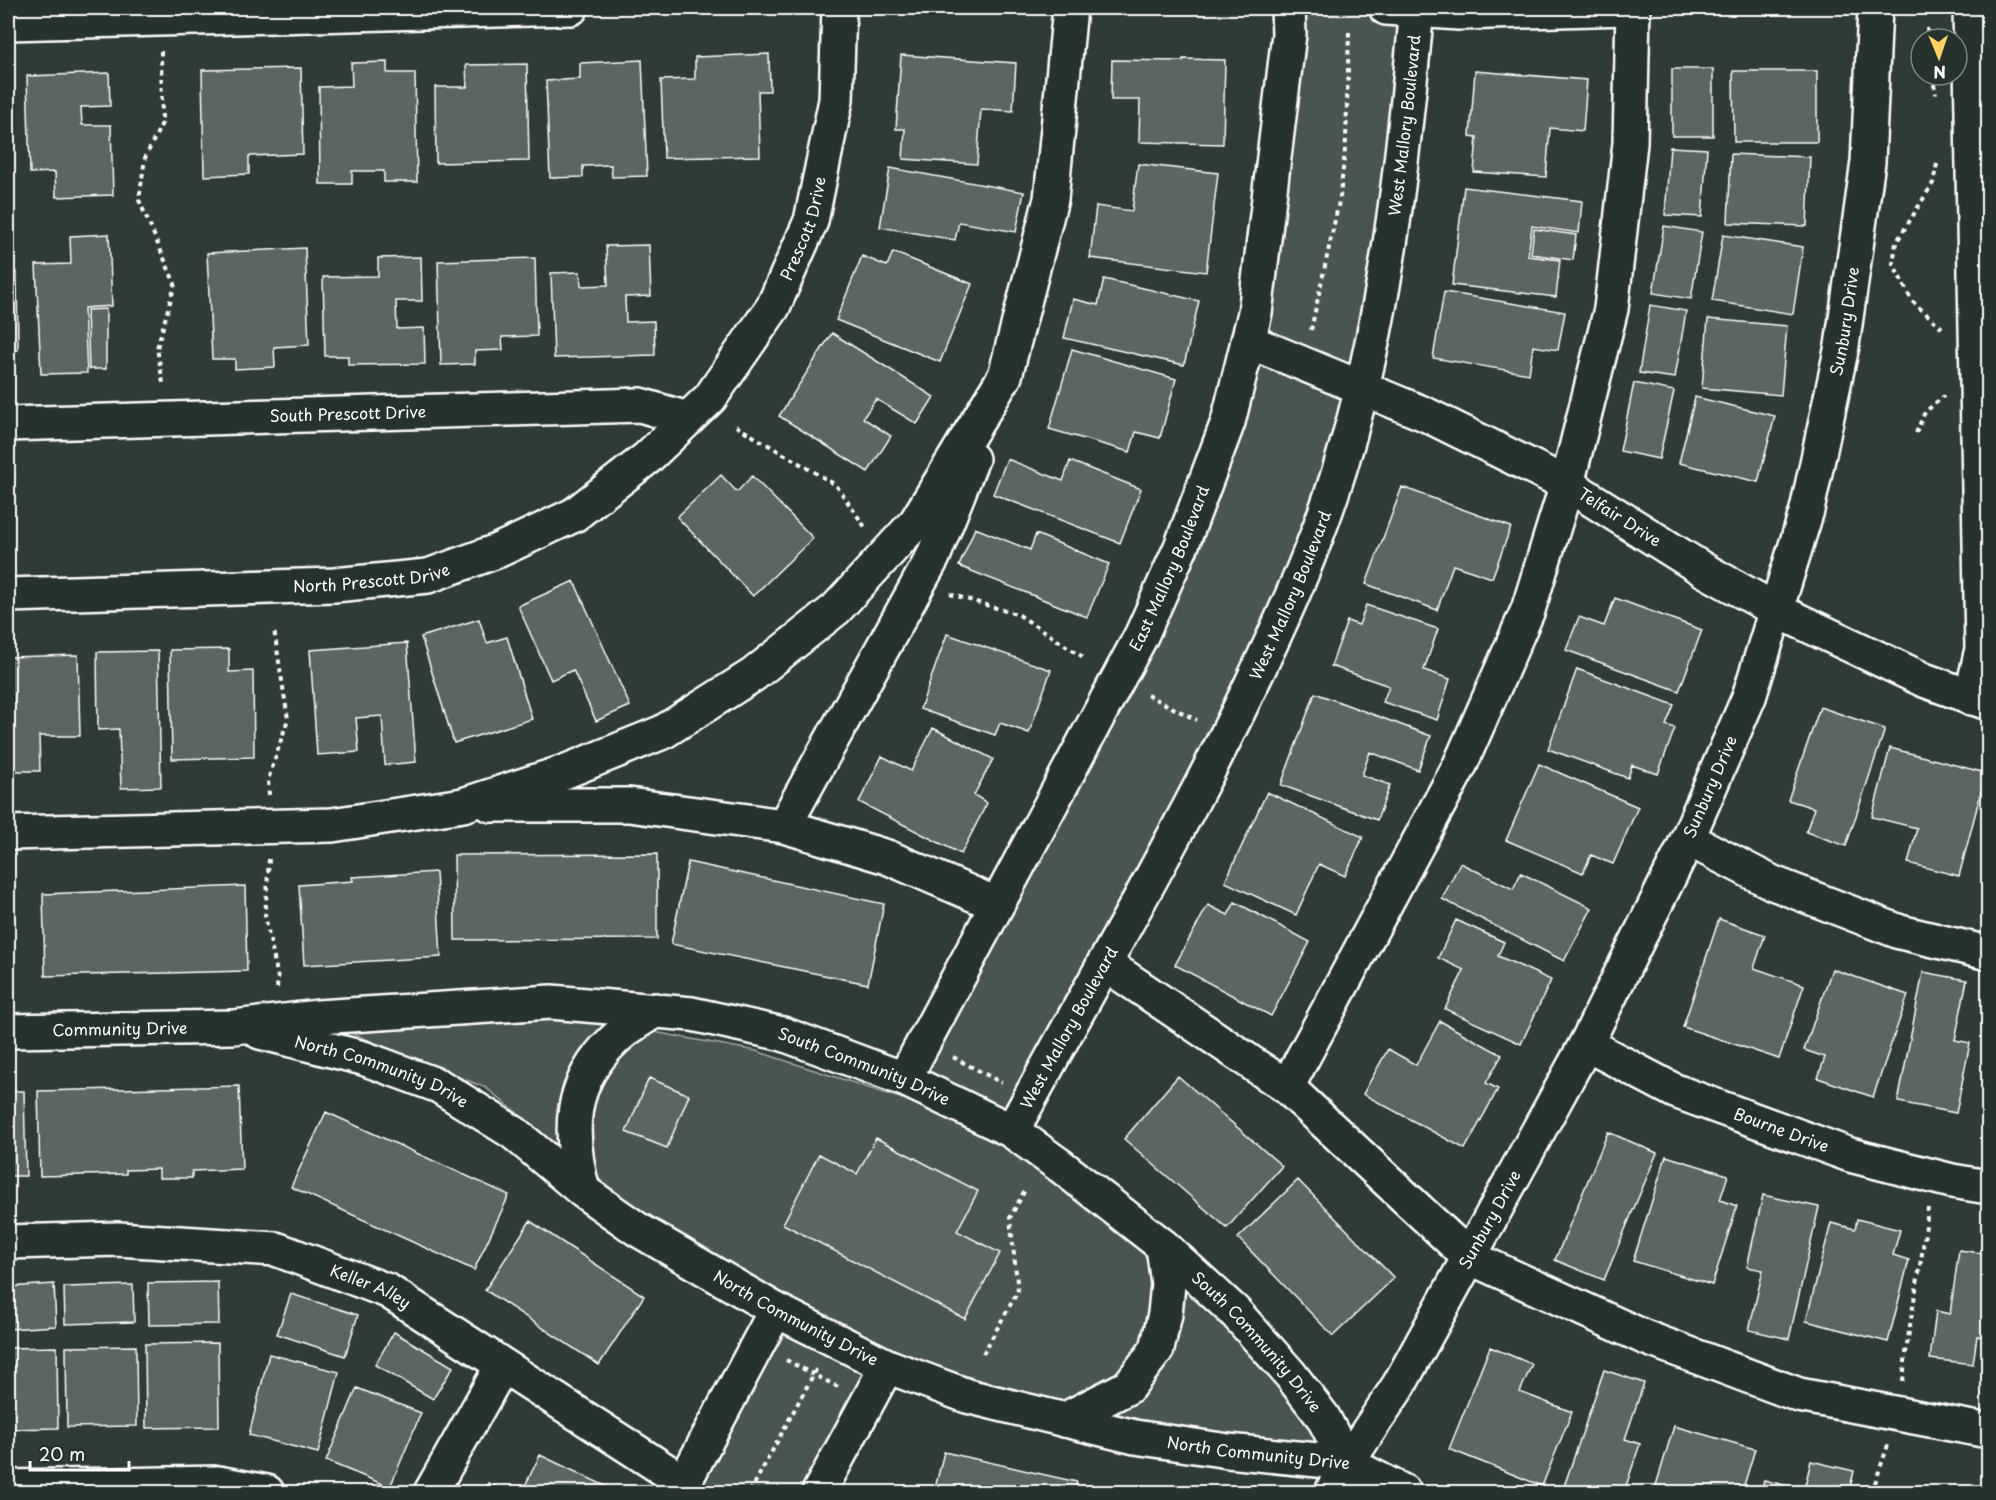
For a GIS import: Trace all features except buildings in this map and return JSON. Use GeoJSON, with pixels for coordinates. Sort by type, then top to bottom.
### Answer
{"type":"FeatureCollection","features":[{"type":"Feature","properties":{"kind":"street"},"geometry":{"type":"LineString","coordinates":[[8,23],[117,14],[571,8]]}},
{"type":"Feature","properties":{"kind":"street","name":"Prescott Drive"},"geometry":{"type":"LineString","coordinates":[[688,419],[710,398],[773,307],[811,221],[837,100],[839,8]]}},
{"type":"Feature","properties":{"kind":"street"},"geometry":{"type":"LineString","coordinates":[[784,826],[933,558],[1005,376],[1051,199],[1070,8]]}},
{"type":"Feature","properties":{"kind":"street","name":"East Mallory Boulevard"},"geometry":{"type":"LineString","coordinates":[[904,1079],[1141,636],[1181,547],[1228,422],[1255,313],[1288,45],[1288,8]]}},
{"type":"Feature","properties":{"kind":"street"},"geometry":{"type":"LineString","coordinates":[[1386,8],[1417,8],[1459,13],[1627,8]]}},
{"type":"Feature","properties":{"kind":"street","name":"West Mallory Boulevard"},"geometry":{"type":"LineString","coordinates":[[1012,1131],[1196,796],[1281,624],[1340,469],[1383,292],[1408,102],[1417,8]]}},
{"type":"Feature","properties":{"kind":"street"},"geometry":{"type":"LineString","coordinates":[[1287,1088],[1460,765],[1528,610],[1567,484],[1611,309],[1629,143],[1633,8]]}},
{"type":"Feature","properties":{"kind":"street","name":"Sunbury Drive"},"geometry":{"type":"LineString","coordinates":[[1332,1492],[1347,1463],[1399,1385],[1586,1044],[1688,839],[1749,697],[1778,611],[1807,510],[1842,346],[1868,162],[1875,8]]}},
{"type":"Feature","properties":{"kind":"street"},"geometry":{"type":"LineString","coordinates":[[1970,8],[1982,649],[1980,700]]}},
{"type":"Feature","properties":{"kind":"street","name":"Telfair Drive"},"geometry":{"type":"LineString","coordinates":[[1248,341],[1427,415],[1567,484],[1704,570],[1778,611],[1924,680],[1980,700]]}},
{"type":"Feature","properties":{"kind":"street"},"geometry":{"type":"LineString","coordinates":[[463,805],[564,772],[663,732],[772,661],[836,609],[916,522],[1005,376]]}},
{"type":"Feature","properties":{"kind":"street","name":"South Prescott Drive"},"geometry":{"type":"LineString","coordinates":[[8,424],[640,405],[688,419]]}},
{"type":"Feature","properties":{"kind":"street","name":"North Prescott Drive"},"geometry":{"type":"LineString","coordinates":[[8,595],[334,585],[428,576],[497,551],[574,515],[647,458],[688,419]]}},
{"type":"Feature","properties":{"kind":"street"},"geometry":{"type":"LineString","coordinates":[[8,833],[332,825],[463,805],[629,805],[784,826],[887,856],[996,904]]}},
{"type":"Feature","properties":{"kind":"street"},"geometry":{"type":"LineString","coordinates":[[1688,839],[1773,883],[1900,932],[1989,953]]}},
{"type":"Feature","properties":{"kind":"street"},"geometry":{"type":"LineString","coordinates":[[1104,963],[1287,1088],[1469,1257],[1644,1337],[1799,1395],[1989,1431]]}},
{"type":"Feature","properties":{"kind":"street","name":"South Community Drive"},"geometry":{"type":"LineString","coordinates":[[234,1027],[318,1017],[551,1002],[656,1010],[692,1014],[783,1034],[904,1079],[1012,1131],[1163,1246],[1235,1312],[1290,1374],[1323,1417],[1347,1463]]}},
{"type":"Feature","properties":{"kind":"street"},"geometry":{"type":"LineString","coordinates":[[583,1191],[575,1160],[573,1130],[577,1095],[591,1065],[615,1039],[656,1010]]}},
{"type":"Feature","properties":{"kind":"street","name":"Community Drive"},"geometry":{"type":"LineString","coordinates":[[8,1031],[234,1027]]}},
{"type":"Feature","properties":{"kind":"street","name":"North Community Drive"},"geometry":{"type":"LineString","coordinates":[[234,1027],[363,1058],[439,1086],[514,1133],[583,1191],[637,1229],[776,1310],[887,1366],[967,1396],[1158,1441],[1228,1451],[1347,1463],[1404,1492]]}},
{"type":"Feature","properties":{"kind":"street","name":"Bourne Drive"},"geometry":{"type":"LineString","coordinates":[[1586,1044],[1675,1090],[1850,1155],[1952,1181],[1989,1187]]}},
{"type":"Feature","properties":{"kind":"street","name":"Keller Alley"},"geometry":{"type":"LineString","coordinates":[[8,1242],[118,1239],[276,1249],[388,1291],[682,1488]]}},
{"type":"Feature","properties":{"kind":"street"},"geometry":{"type":"LineString","coordinates":[[1064,1420],[1128,1387],[1157,1348],[1165,1314],[1168,1284],[1163,1246]]}},
{"type":"Feature","properties":{"kind":"street"},"geometry":{"type":"LineString","coordinates":[[682,1488],[776,1310]]}},
{"type":"Feature","properties":{"kind":"street"},"geometry":{"type":"LineString","coordinates":[[431,1492],[502,1366]]}},
{"type":"Feature","properties":{"kind":"street"},"geometry":{"type":"LineString","coordinates":[[819,1492],[887,1366]]}},
{"type":"Feature","properties":{"kind":"street"},"geometry":{"type":"LineString","coordinates":[[8,1487],[218,1483],[267,1492]]}},
{"type":"Feature","properties":{"kind":"path"},"geometry":{"type":"LineString","coordinates":[[1311,330],[1340,197],[1346,140],[1349,31]]}},
{"type":"Feature","properties":{"kind":"path"},"geometry":{"type":"LineString","coordinates":[[161,47],[162,123],[145,158],[139,200],[175,284],[157,348],[163,383]]}},
{"type":"Feature","properties":{"kind":"path"},"geometry":{"type":"LineString","coordinates":[[1935,87],[1938,102]]}},
{"type":"Feature","properties":{"kind":"path"},"geometry":{"type":"LineString","coordinates":[[1939,156],[1933,183],[1896,243],[1893,264],[1912,301],[1950,336]]}},
{"type":"Feature","properties":{"kind":"path"},"geometry":{"type":"LineString","coordinates":[[1916,433],[1925,412],[1946,394]]}},
{"type":"Feature","properties":{"kind":"path"},"geometry":{"type":"LineString","coordinates":[[736,426],[836,485],[867,531]]}},
{"type":"Feature","properties":{"kind":"path"},"geometry":{"type":"LineString","coordinates":[[943,591],[1019,615],[1083,657]]}},
{"type":"Feature","properties":{"kind":"path"},"geometry":{"type":"LineString","coordinates":[[1145,694],[1204,723]]}},
{"type":"Feature","properties":{"kind":"path"},"geometry":{"type":"LineString","coordinates":[[951,1056],[1012,1088]]}},
{"type":"Feature","properties":{"kind":"path"},"geometry":{"type":"LineString","coordinates":[[983,1353],[1018,1291],[1010,1218],[1026,1188]]}},
{"type":"Feature","properties":{"kind":"path"},"geometry":{"type":"LineString","coordinates":[[1903,1385],[1907,1328],[1919,1283],[1928,1202]]}},
{"type":"Feature","properties":{"kind":"path"},"geometry":{"type":"LineString","coordinates":[[778,1355],[842,1390]]}},
{"type":"Feature","properties":{"kind":"path"},"geometry":{"type":"LineString","coordinates":[[750,1492],[822,1358]]}},
{"type":"Feature","properties":{"kind":"path"},"geometry":{"type":"LineString","coordinates":[[1872,1492],[1889,1443]]}},
{"type":"Feature","properties":{"kind":"shaded area"},"geometry":{"type":"Polygon","coordinates":[[[1301,8],[1402,8],[1392,139],[1357,359],[1289,568],[1214,728],[1010,1122],[1247,1337],[1323,1449],[1129,1425],[991,1384],[886,1349],[808,1492],[689,1492],[790,1298],[630,1204],[486,1088],[351,1033],[579,1018],[756,1051],[903,1099],[1130,678],[1247,395],[1301,8]]]}}]}
